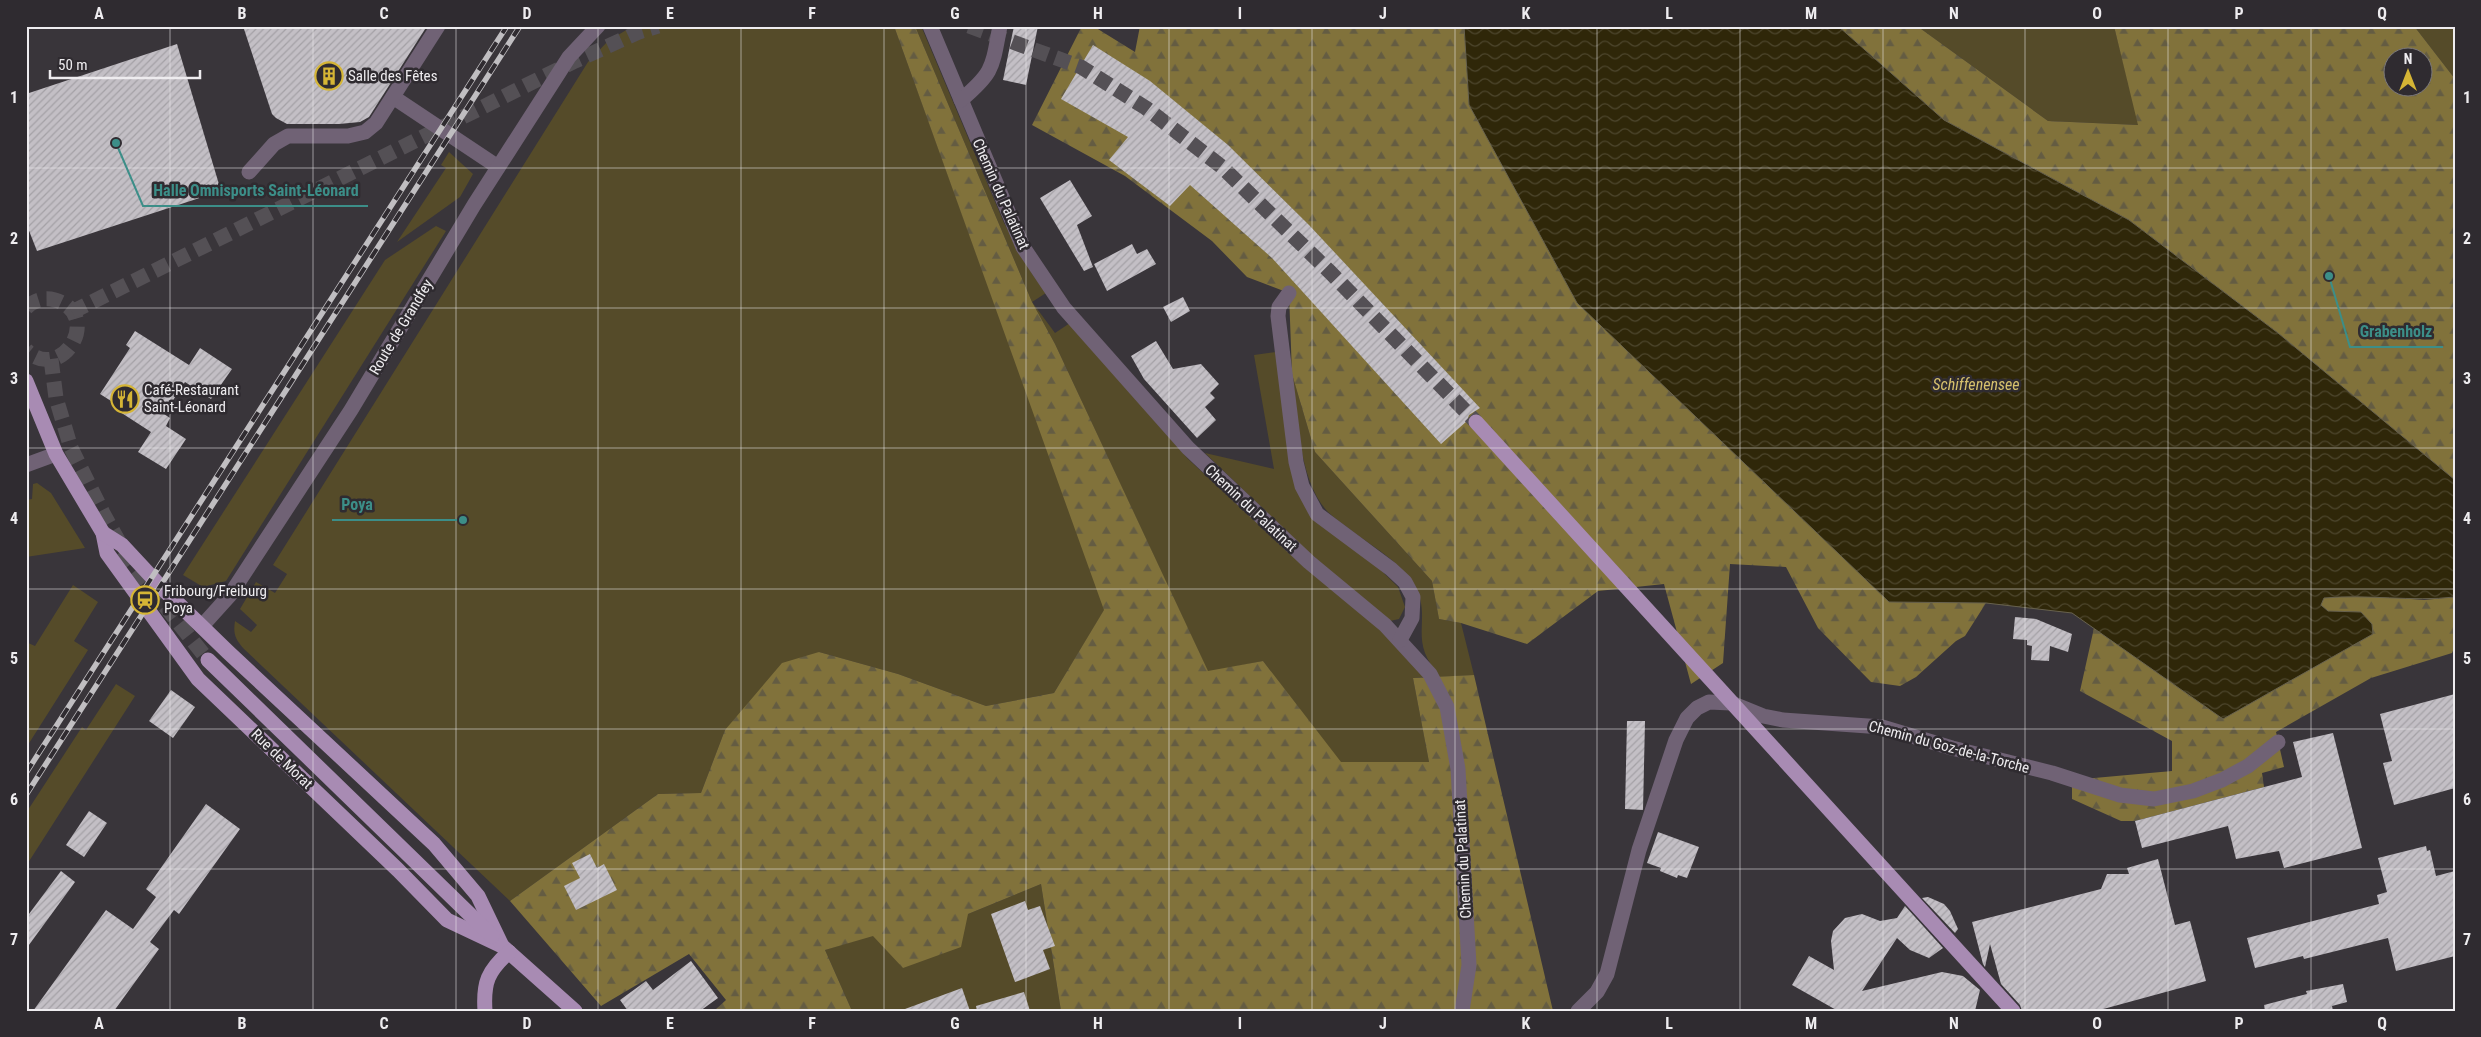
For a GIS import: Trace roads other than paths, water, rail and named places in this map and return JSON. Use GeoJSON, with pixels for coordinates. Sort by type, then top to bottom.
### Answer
{"type":"FeatureCollection","features":[{"type":"Feature","properties":{"kind":"main road","name":"Rue de Morat"},"geometry":{"type":"LineString","coordinates":[[26,381],[56,454],[103,533],[109,556],[198,679],[398,870],[447,920],[505,949],[574,1011]]}},
{"type":"Feature","properties":{"kind":"main road"},"geometry":{"type":"LineString","coordinates":[[1476,422],[2013,1011]]}},
{"type":"Feature","properties":{"kind":"main road","name":"Rue de Morat"},"geometry":{"type":"LineString","coordinates":[[103,533],[122,545],[162,588],[434,844],[478,896],[505,949]]}},
{"type":"Feature","properties":{"kind":"main road"},"geometry":{"type":"LineString","coordinates":[[208,660],[505,949],[492,968],[484,993],[485,1011]]}},
{"type":"Feature","properties":{"kind":"street"},"geometry":{"type":"LineString","coordinates":[[248,172],[274,144],[288,136],[348,136],[364,132],[376,123],[438,26]]}},
{"type":"Feature","properties":{"kind":"street","name":"Route de Grandfey"},"geometry":{"type":"LineString","coordinates":[[202,626],[230,595],[351,410],[498,167],[569,57],[598,26]]}},
{"type":"Feature","properties":{"kind":"street","name":"Chemin du Palatinat"},"geometry":{"type":"LineString","coordinates":[[930,26],[1023,247],[1064,308],[1188,448],[1309,562],[1400,640],[1430,674],[1447,707],[1457,760],[1469,965],[1462,1011]]}},
{"type":"Feature","properties":{"kind":"street"},"geometry":{"type":"LineString","coordinates":[[961,100],[984,80],[993,64],[1000,26]]}},
{"type":"Feature","properties":{"kind":"street"},"geometry":{"type":"LineString","coordinates":[[393,97],[498,167]]}},
{"type":"Feature","properties":{"kind":"street"},"geometry":{"type":"LineString","coordinates":[[1289,293],[1279,307],[1278,316],[1296,462],[1302,486],[1317,514],[1391,568],[1405,582],[1413,597],[1412,618],[1400,640]]}},
{"type":"Feature","properties":{"kind":"street"},"geometry":{"type":"LineString","coordinates":[[26,465],[56,454]]}},
{"type":"Feature","properties":{"kind":"street","name":"Chemin du Goz-de-la-Torche"},"geometry":{"type":"LineString","coordinates":[[1578,1011],[1597,992],[1607,974],[1639,850],[1676,740],[1687,718],[1697,708],[1709,702],[1731,703],[1763,716],[1783,720],[1882,727],[1960,750],[2052,773],[2120,795],[2154,799],[2193,791],[2222,780],[2248,766],[2278,742]]}},
{"type":"Feature","properties":{"kind":"water","name":"Schiffenensee"},"geometry":{"type":"Polygon","coordinates":[[[1464,26],[1838,26],[1944,120],[2129,220],[2278,333],[2455,480],[2455,597],[2422,599],[2324,598],[2321,605],[2328,611],[2361,612],[2372,624],[2373,634],[2223,719],[2072,613],[1986,603],[1889,602],[1577,303],[1469,105],[1464,26]]]}},
{"type":"Feature","properties":{"kind":"tunnel"},"geometry":{"type":"LineString","coordinates":[[72,312],[573,62],[639,32],[658,26]]}},
{"type":"Feature","properties":{"kind":"tunnel"},"geometry":{"type":"LineString","coordinates":[[969,26],[1081,67],[1146,108],[1222,167],[1330,272],[1476,422]]}},
{"type":"Feature","properties":{"kind":"tunnel"},"geometry":{"type":"LineString","coordinates":[[26,308],[39,300],[55,300],[69,308],[76,319],[77,331],[72,343],[64,353],[53,359],[40,358],[26,350]]}},
{"type":"Feature","properties":{"kind":"tunnel"},"geometry":{"type":"LineString","coordinates":[[51,359],[56,398],[71,448],[103,513],[130,562],[208,660]]}},
{"type":"Feature","properties":{"kind":"railway"},"geometry":{"type":"LineString","coordinates":[[26,773],[507,26]]}},
{"type":"Feature","properties":{"kind":"railway"},"geometry":{"type":"LineString","coordinates":[[26,795],[520,26]]}},
{"type":"Feature","properties":{"kind":"place","name":"Salle des Fêtes"},"geometry":{"type":"Point","coordinates":[329,76]}},
{"type":"Feature","properties":{"kind":"place","name":"Halle Omnisports Saint-Léonard"},"geometry":{"type":"Point","coordinates":[116,143]}},
{"type":"Feature","properties":{"kind":"place","name":"Grabenholz"},"geometry":{"type":"Point","coordinates":[2329,276]}},
{"type":"Feature","properties":{"kind":"place","name":"Café-Restaurant Saint-Léonard"},"geometry":{"type":"Point","coordinates":[125,399]}},
{"type":"Feature","properties":{"kind":"place","name":"Poya"},"geometry":{"type":"Point","coordinates":[463,520]}},
{"type":"Feature","properties":{"kind":"place","name":"Fribourg/Freiburg Poya"},"geometry":{"type":"Point","coordinates":[145,600]}}]}
